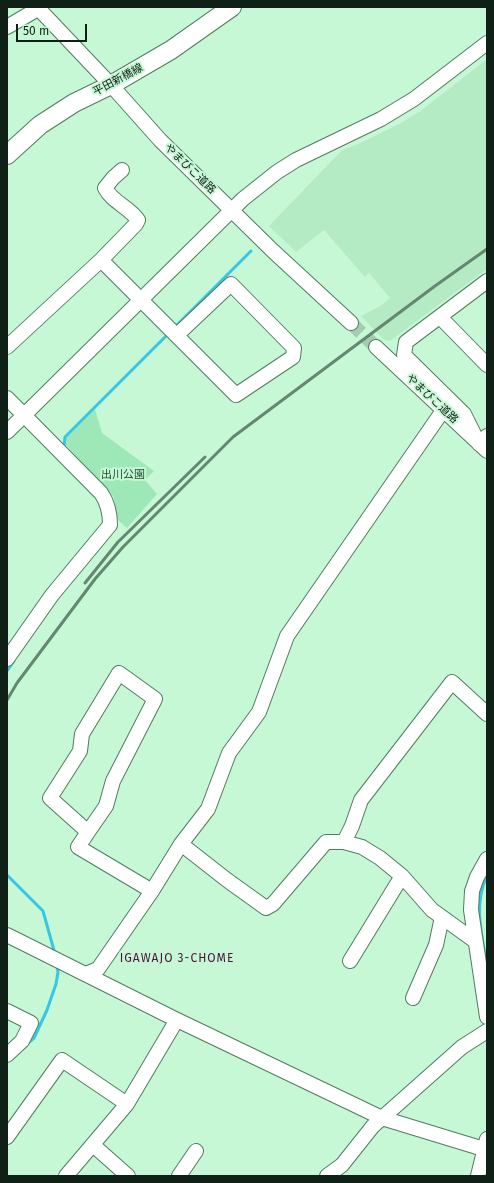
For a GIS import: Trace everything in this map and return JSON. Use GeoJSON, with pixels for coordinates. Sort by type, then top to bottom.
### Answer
{"type":"FeatureCollection","features":[{"type":"Feature","properties":{"kind":"main road","name":"平田新橋線"},"geometry":{"type":"LineString","coordinates":[[7,155],[40,125],[74,102],[111,85],[171,50],[232,7]]}},
{"type":"Feature","properties":{"kind":"street","name":"やまびこ道路"},"geometry":{"type":"LineString","coordinates":[[43,10],[160,140],[272,251],[351,323]]}},
{"type":"Feature","properties":{"kind":"street"},"geometry":{"type":"LineString","coordinates":[[7,27],[43,10]]}},
{"type":"Feature","properties":{"kind":"street"},"geometry":{"type":"LineString","coordinates":[[7,35],[43,10]]}},
{"type":"Feature","properties":{"kind":"street"},"geometry":{"type":"LineString","coordinates":[[7,432],[232,210],[277,172],[296,160],[381,119],[414,99],[487,43]]}},
{"type":"Feature","properties":{"kind":"street"},"geometry":{"type":"LineString","coordinates":[[7,347],[101,260],[136,224],[138,220],[135,215],[109,194],[105,188],[122,170]]}},
{"type":"Feature","properties":{"kind":"street"},"geometry":{"type":"LineString","coordinates":[[101,260],[236,395],[293,357],[294,348],[231,284],[177,335]]}},
{"type":"Feature","properties":{"kind":"street"},"geometry":{"type":"LineString","coordinates":[[484,288],[440,317],[406,342],[404,355],[464,414],[484,443]]}},
{"type":"Feature","properties":{"kind":"street"},"geometry":{"type":"LineString","coordinates":[[440,317],[487,365]]}},
{"type":"Feature","properties":{"kind":"street","name":"やまびこ道路"},"geometry":{"type":"LineString","coordinates":[[376,347],[484,443]]}},
{"type":"Feature","properties":{"kind":"street"},"geometry":{"type":"LineString","coordinates":[[7,398],[101,493],[106,499],[110,517],[110,525],[52,595],[7,659]]}},
{"type":"Feature","properties":{"kind":"street"},"geometry":{"type":"LineString","coordinates":[[86,974],[98,969],[152,892],[181,844],[208,809],[229,753],[259,712],[287,636],[444,409]]}},
{"type":"Feature","properties":{"kind":"street"},"geometry":{"type":"LineString","coordinates":[[88,832],[50,798],[80,751],[82,734],[119,672],[155,699],[113,780],[106,806],[78,847],[152,892]]}},
{"type":"Feature","properties":{"kind":"street"},"geometry":{"type":"LineString","coordinates":[[344,842],[352,826],[361,800],[452,682],[487,714]]}},
{"type":"Feature","properties":{"kind":"street"},"geometry":{"type":"LineString","coordinates":[[181,844],[226,880],[266,908],[274,904],[326,842],[344,842],[362,847],[380,858],[402,876],[432,910],[475,941]]}},
{"type":"Feature","properties":{"kind":"street"},"geometry":{"type":"LineString","coordinates":[[487,859],[472,890],[471,910],[487,1017]]}},
{"type":"Feature","properties":{"kind":"street"},"geometry":{"type":"LineString","coordinates":[[350,961],[402,876]]}},
{"type":"Feature","properties":{"kind":"street"},"geometry":{"type":"LineString","coordinates":[[413,998],[436,945],[442,917]]}},
{"type":"Feature","properties":{"kind":"street"},"geometry":{"type":"LineString","coordinates":[[7,935],[382,1118],[486,1146],[478,1176]]}},
{"type":"Feature","properties":{"kind":"street"},"geometry":{"type":"LineString","coordinates":[[7,1011],[31,1023],[22,1041],[7,1055]]}},
{"type":"Feature","properties":{"kind":"street"},"geometry":{"type":"LineString","coordinates":[[66,1176],[126,1104],[175,1023],[175,1018]]}},
{"type":"Feature","properties":{"kind":"street"},"geometry":{"type":"LineString","coordinates":[[328,1176],[342,1165],[373,1126],[462,1047],[487,1031]]}},
{"type":"Feature","properties":{"kind":"street"},"geometry":{"type":"LineString","coordinates":[[7,1136],[62,1060],[126,1104]]}},
{"type":"Feature","properties":{"kind":"street"},"geometry":{"type":"LineString","coordinates":[[93,1145],[128,1176]]}},
{"type":"Feature","properties":{"kind":"street"},"geometry":{"type":"LineString","coordinates":[[179,1176],[196,1151]]}},
{"type":"Feature","properties":{"kind":"shaded area"},"geometry":{"type":"Polygon","coordinates":[[[487,59],[487,269],[390,341],[384,340],[361,316],[382,305],[390,298],[369,273],[365,277],[324,230],[296,252],[269,226],[342,150],[399,124],[419,112],[487,59]]]}},
{"type":"Feature","properties":{"kind":"green space","name":"出川公園"},"geometry":{"type":"Polygon","coordinates":[[[95,409],[102,433],[154,471],[145,480],[157,494],[127,528],[118,520],[113,496],[66,445],[66,438],[95,409]]]}},
{"type":"Feature","properties":{"kind":"waterway"},"geometry":{"type":"LineString","coordinates":[[177,325],[251,251]]}},
{"type":"Feature","properties":{"kind":"waterway"},"geometry":{"type":"LineString","coordinates":[[65,448],[65,437],[168,334]]}},
{"type":"Feature","properties":{"kind":"waterway"},"geometry":{"type":"LineString","coordinates":[[7,671],[14,661]]}},
{"type":"Feature","properties":{"kind":"waterway"},"geometry":{"type":"LineString","coordinates":[[7,875],[43,911],[55,954]]}},
{"type":"Feature","properties":{"kind":"waterway"},"geometry":{"type":"LineString","coordinates":[[487,876],[480,898],[481,931],[487,965]]}},
{"type":"Feature","properties":{"kind":"waterway"},"geometry":{"type":"LineString","coordinates":[[27,1044],[34,1038],[47,1010],[56,984],[58,972],[57,966]]}},
{"type":"Feature","properties":{"kind":"waterway"},"geometry":{"type":"LineString","coordinates":[[486,1176],[487,1172]]}},
{"type":"Feature","properties":{"kind":"tunnel"},"geometry":{"type":"LineString","coordinates":[[351,323],[376,347]]}},
{"type":"Feature","properties":{"kind":"railway"},"geometry":{"type":"LineString","coordinates":[[7,700],[17,683],[95,579],[123,547],[233,437],[487,249]]}},
{"type":"Feature","properties":{"kind":"railway"},"geometry":{"type":"LineString","coordinates":[[85,583],[118,542],[205,457]]}},
{"type":"Feature","properties":{"kind":"district","name":"IGAWAJO 3-CHOME"},"geometry":{"type":"Point","coordinates":[177,959]}}]}
